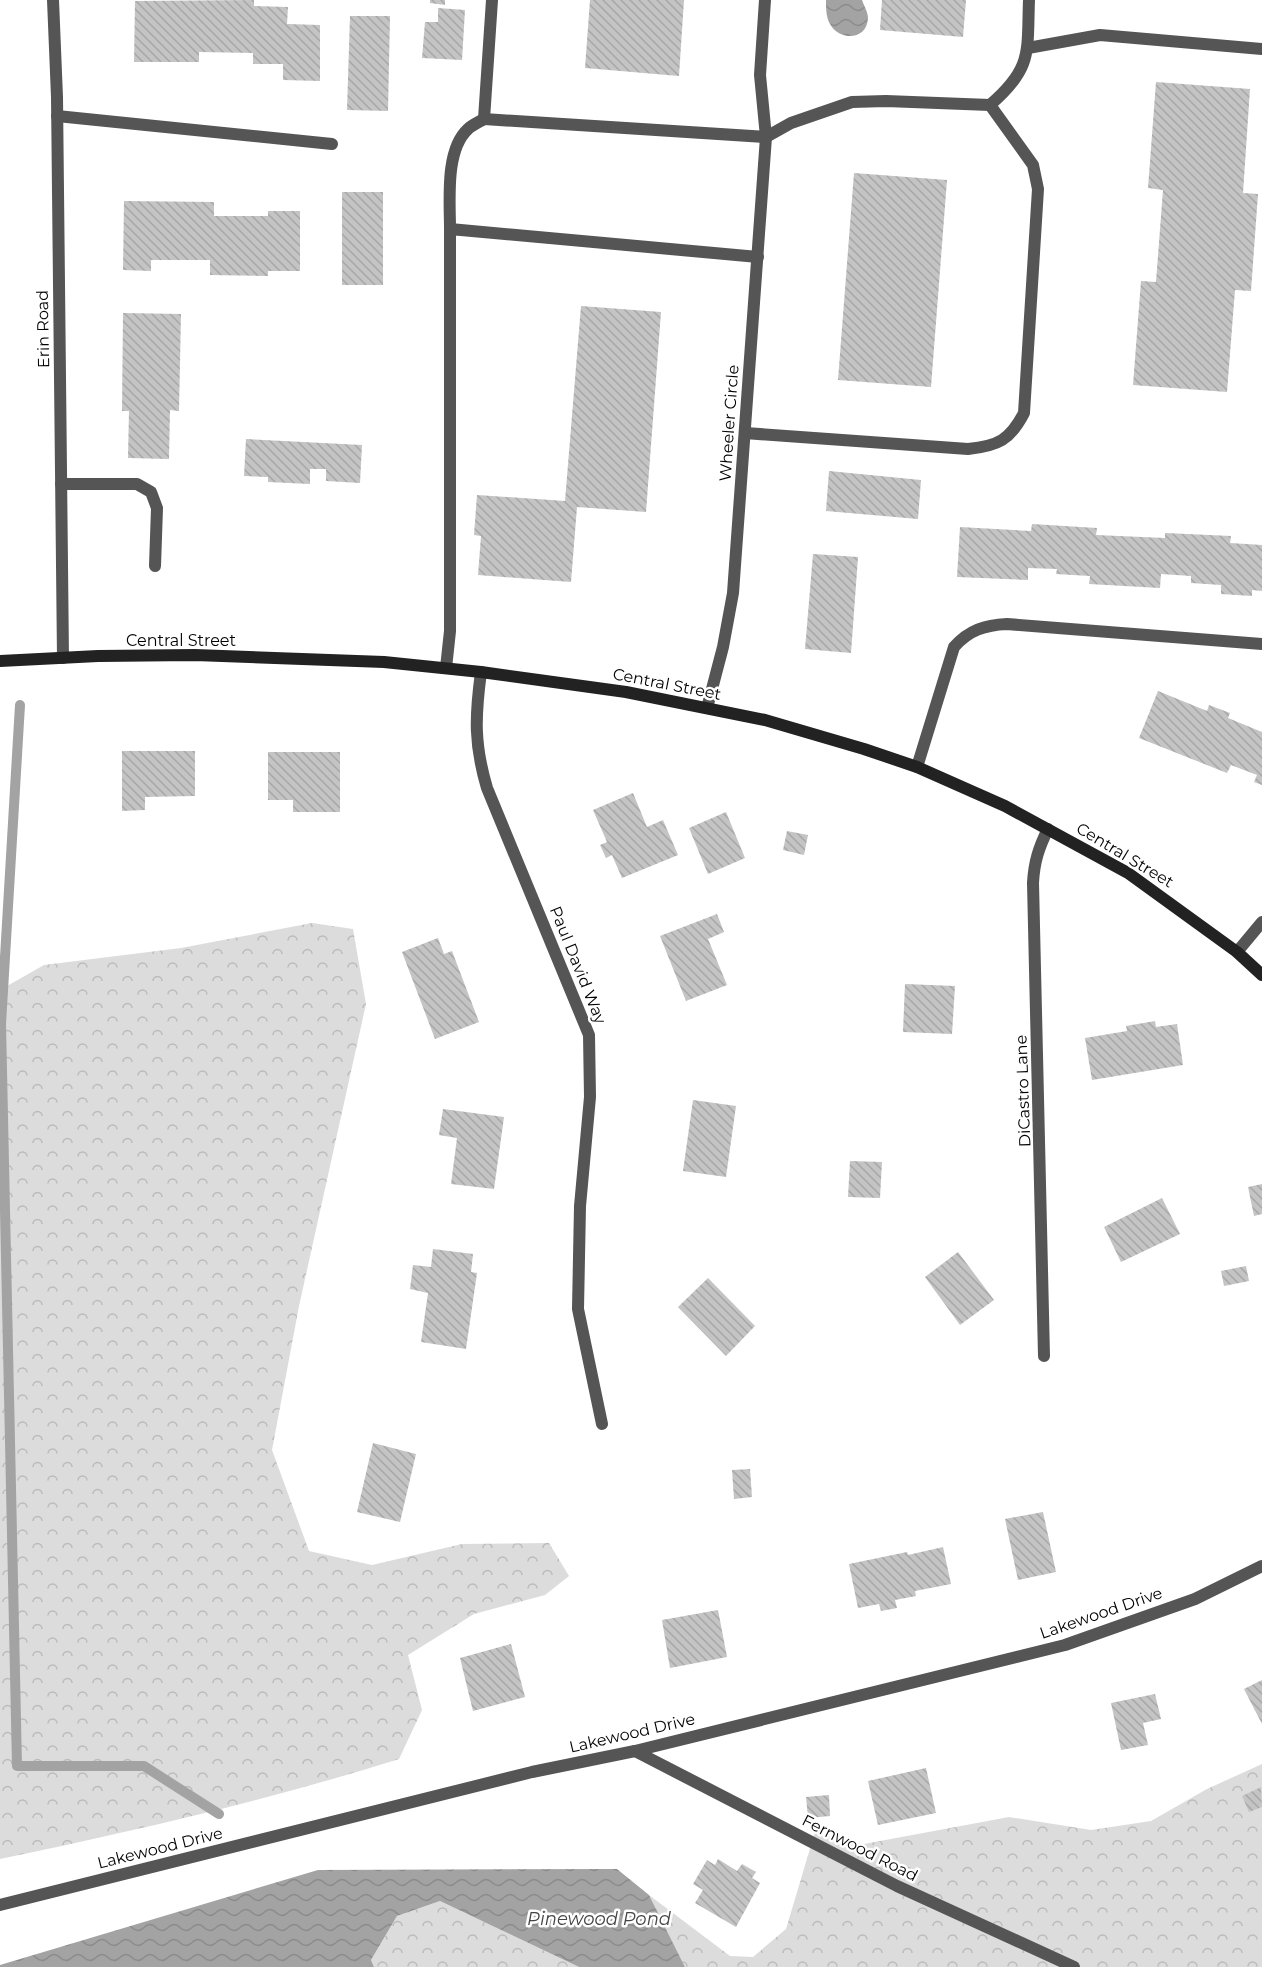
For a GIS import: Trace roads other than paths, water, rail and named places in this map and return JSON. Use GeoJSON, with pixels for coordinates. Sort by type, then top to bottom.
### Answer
{"type":"FeatureCollection","features":[{"type":"Feature","properties":{"kind":"main road","name":"Central Street"},"geometry":{"type":"LineString","coordinates":[[0,661],[98,656],[248,656],[446,668],[626,692],[765,720],[917,767],[1005,806],[1128,873],[1237,952],[1262,975]]}},
{"type":"Feature","properties":{"kind":"street","name":"Erin Road"},"geometry":{"type":"LineString","coordinates":[[53,0],[57,116],[63,658]]}},
{"type":"Feature","properties":{"kind":"street"},"geometry":{"type":"LineString","coordinates":[[484,119],[492,0]]}},
{"type":"Feature","properties":{"kind":"street","name":"Wheeler Circle"},"geometry":{"type":"LineString","coordinates":[[707,708],[723,647],[733,593],[766,137],[760,75],[765,0]]}},
{"type":"Feature","properties":{"kind":"street"},"geometry":{"type":"LineString","coordinates":[[446,668],[450,631],[450,180],[456,148],[468,129],[484,119],[766,137],[791,123],[852,102],[990,105],[1014,81],[1024,65],[1028,48],[1029,0]]}},
{"type":"Feature","properties":{"kind":"street"},"geometry":{"type":"LineString","coordinates":[[1028,48],[1100,35],[1262,49]]}},
{"type":"Feature","properties":{"kind":"street"},"geometry":{"type":"LineString","coordinates":[[745,433],[968,448],[987,447],[1004,440],[1015,429],[1024,413],[1038,189],[1033,165],[990,105]]}},
{"type":"Feature","properties":{"kind":"street"},"geometry":{"type":"LineString","coordinates":[[57,116],[332,144]]}},
{"type":"Feature","properties":{"kind":"street"},"geometry":{"type":"LineString","coordinates":[[450,228],[758,257]]}},
{"type":"Feature","properties":{"kind":"street"},"geometry":{"type":"LineString","coordinates":[[61,484],[137,484],[151,492],[157,508],[155,566]]}},
{"type":"Feature","properties":{"kind":"street"},"geometry":{"type":"LineString","coordinates":[[917,767],[954,646],[973,630],[989,625],[1007,624],[1262,644]]}},
{"type":"Feature","properties":{"kind":"street","name":"Paul David Way"},"geometry":{"type":"LineString","coordinates":[[481,672],[475,724],[484,778],[589,1035],[590,1097],[580,1206],[578,1309],[603,1424]]}},
{"type":"Feature","properties":{"kind":"street","name":"DiCastro Lane"},"geometry":{"type":"LineString","coordinates":[[1044,1356],[1033,883],[1038,850],[1048,829]]}},
{"type":"Feature","properties":{"kind":"street"},"geometry":{"type":"LineString","coordinates":[[1237,952],[1262,922]]}},
{"type":"Feature","properties":{"kind":"street","name":"Lakewood Drive"},"geometry":{"type":"LineString","coordinates":[[0,1905],[532,1772],[635,1751],[1065,1645],[1195,1599],[1262,1566]]}},
{"type":"Feature","properties":{"kind":"street","name":"Fernwood Road"},"geometry":{"type":"LineString","coordinates":[[635,1751],[897,1886],[1074,1967]]}},
{"type":"Feature","properties":{"kind":"water"},"geometry":{"type":"Polygon","coordinates":[[[826,0],[862,0],[868,18],[863,31],[846,36],[834,30],[828,18],[826,0]]]}},
{"type":"Feature","properties":{"kind":"water","name":"Pinewood Pond"},"geometry":{"type":"Polygon","coordinates":[[[617,1869],[649,1895],[685,1967],[579,1967],[440,1901],[397,1916],[371,1960],[374,1967],[0,1967],[0,1965],[318,1870],[617,1869]]]}},
{"type":"Feature","properties":{"kind":"waterway"},"geometry":{"type":"LineString","coordinates":[[20,705],[1,1024],[17,1766],[144,1766],[219,1814]]}}]}
